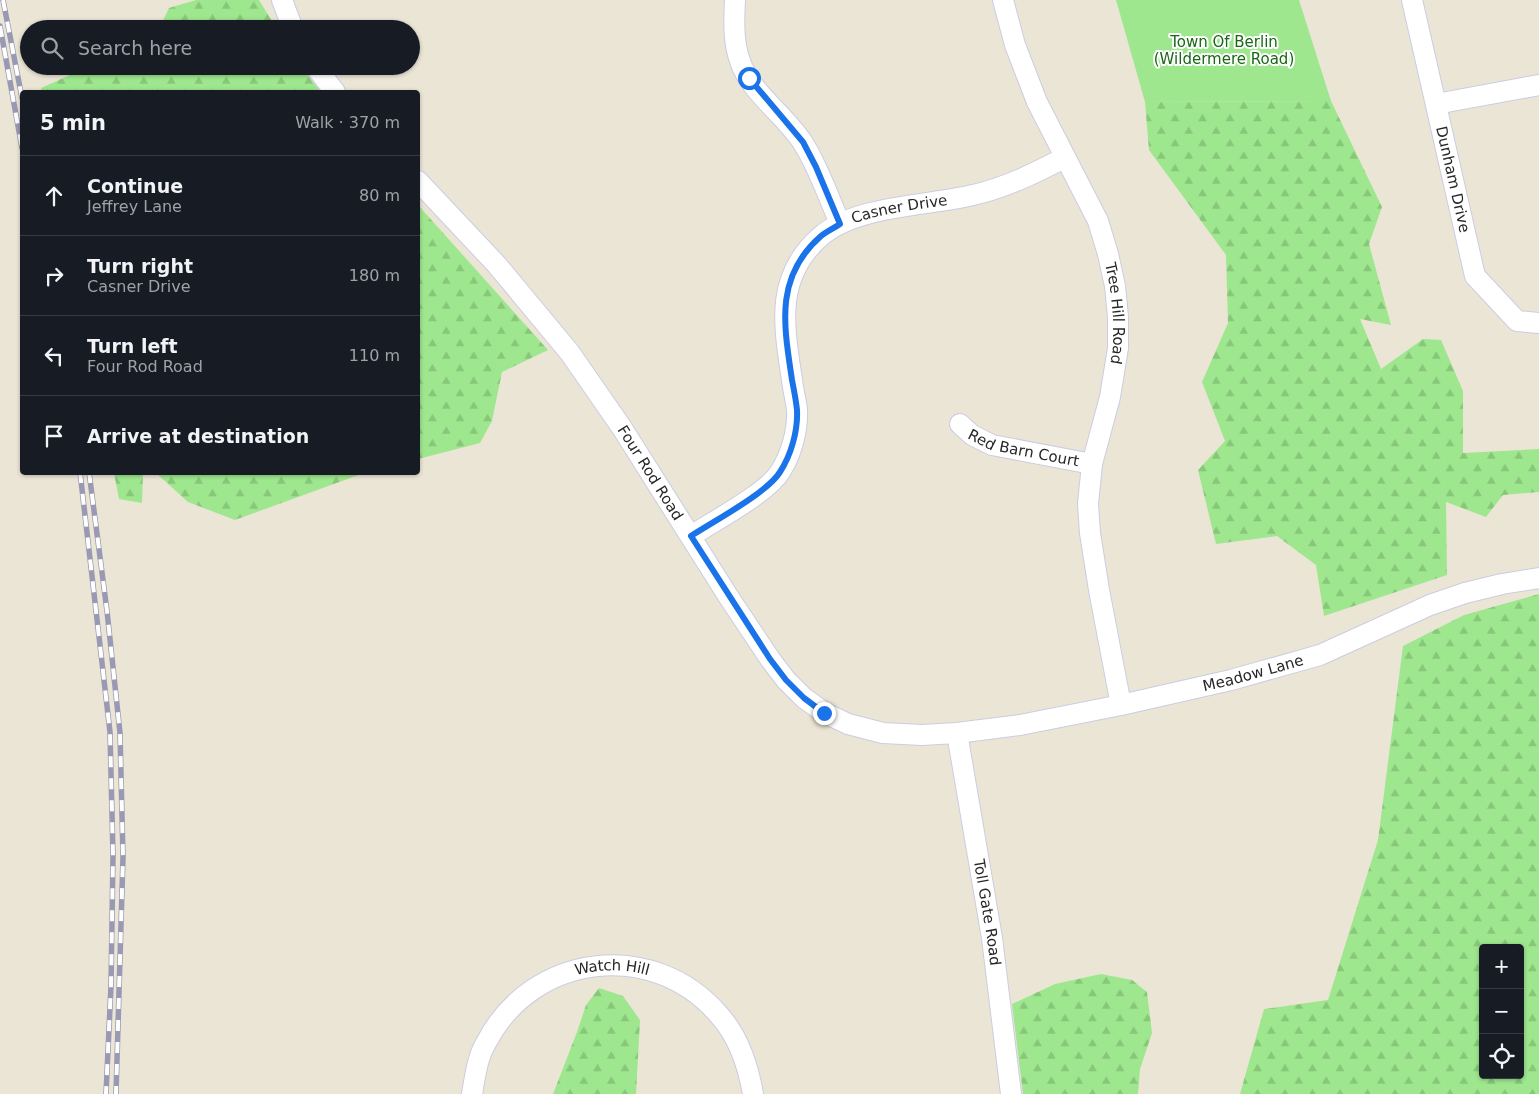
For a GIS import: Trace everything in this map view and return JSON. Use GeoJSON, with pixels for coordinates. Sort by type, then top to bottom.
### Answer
{"type":"FeatureCollection","features":[{"type":"Feature","properties":{"kind":"street"},"geometry":{"type":"LineString","coordinates":[[282,0],[290,20]]}},
{"type":"Feature","properties":{"kind":"street"},"geometry":{"type":"LineString","coordinates":[[735,0],[734,22],[740,62],[749,78],[803,142],[816,167],[840,224]]}},
{"type":"Feature","properties":{"kind":"street","name":"Tree Hill Road"},"geometry":{"type":"LineString","coordinates":[[1003,0],[1014,46],[1037,102],[1064,158],[1098,221],[1115,286],[1118,348],[1110,397],[1092,464],[1088,504],[1090,533],[1099,590],[1121,705]]}},
{"type":"Feature","properties":{"kind":"street","name":"Dunham Drive"},"geometry":{"type":"LineString","coordinates":[[1412,0],[1475,276],[1517,320],[1539,323]]}},
{"type":"Feature","properties":{"kind":"street"},"geometry":{"type":"LineString","coordinates":[[322,75],[333,90]]}},
{"type":"Feature","properties":{"kind":"street"},"geometry":{"type":"LineString","coordinates":[[1436,104],[1539,85]]}},
{"type":"Feature","properties":{"kind":"street","name":"Casner Drive"},"geometry":{"type":"LineString","coordinates":[[691,536],[763,490],[780,473],[789,455],[795,433],[797,411],[784,323],[785,298],[793,274],[805,253],[821,236],[840,224],[858,216],[973,195],[1026,177],[1064,158]]}},
{"type":"Feature","properties":{"kind":"street","name":"Four Rod Road"},"geometry":{"type":"LineString","coordinates":[[420,183],[496,265],[570,353],[622,428],[770,659],[786,680],[804,698],[824,713],[848,724],[883,733],[922,735],[957,733]]}},
{"type":"Feature","properties":{"kind":"street","name":"Red Barn Court"},"geometry":{"type":"LineString","coordinates":[[960,424],[972,435],[992,445],[1092,464]]}},
{"type":"Feature","properties":{"kind":"street","name":"Meadow Lane"},"geometry":{"type":"LineString","coordinates":[[957,733],[1020,725],[1121,705],[1231,680],[1320,655],[1430,605],[1465,593],[1539,578]]}},
{"type":"Feature","properties":{"kind":"street","name":"Toll Gate Road"},"geometry":{"type":"LineString","coordinates":[[957,733],[990,930],[1011,1094]]}},
{"type":"Feature","properties":{"kind":"street","name":"Watch Hill"},"geometry":{"type":"LineString","coordinates":[[472,1094],[476,1070],[485,1043],[501,1018],[520,998],[542,984],[563,974],[583,967],[605,965],[628,966],[671,978],[705,1000],[733,1033],[749,1074],[753,1094]]}},
{"type":"Feature","properties":{"kind":"green space"},"geometry":{"type":"Polygon","coordinates":[[[196,0],[259,0],[271,20],[163,20],[169,8],[196,0]]]}},
{"type":"Feature","properties":{"kind":"green space","name":"Town Of Berlin (Wildermere Road)"},"geometry":{"type":"Polygon","coordinates":[[[1116,0],[1299,0],[1331,101],[1145,102],[1116,0]]]}},
{"type":"Feature","properties":{"kind":"green space"},"geometry":{"type":"Polygon","coordinates":[[[70,75],[307,75],[319,90],[42,90],[41,88],[70,75]]]}},
{"type":"Feature","properties":{"kind":"green space"},"geometry":{"type":"Polygon","coordinates":[[[1331,101],[1382,207],[1369,244],[1391,325],[1360,319],[1381,369],[1423,339],[1441,340],[1463,391],[1463,453],[1539,449],[1539,492],[1503,495],[1486,517],[1446,502],[1447,575],[1324,616],[1316,565],[1277,536],[1216,544],[1198,470],[1225,441],[1202,382],[1228,323],[1226,255],[1149,150],[1145,102],[1331,101]]]}},
{"type":"Feature","properties":{"kind":"green space"},"geometry":{"type":"Polygon","coordinates":[[[420,207],[548,350],[502,372],[492,421],[480,443],[420,458],[420,207]]]}},
{"type":"Feature","properties":{"kind":"green space"},"geometry":{"type":"Polygon","coordinates":[[[114,475],[143,475],[142,503],[119,499],[114,475]]]}},
{"type":"Feature","properties":{"kind":"green space"},"geometry":{"type":"Polygon","coordinates":[[[158,475],[359,475],[235,520],[188,502],[158,475]]]}},
{"type":"Feature","properties":{"kind":"green space"},"geometry":{"type":"Polygon","coordinates":[[[1539,594],[1539,1094],[1240,1094],[1264,1009],[1328,1000],[1378,840],[1403,646],[1464,615],[1539,594]]]}},
{"type":"Feature","properties":{"kind":"green space"},"geometry":{"type":"Polygon","coordinates":[[[1101,974],[1132,980],[1147,992],[1152,1033],[1140,1069],[1138,1094],[1023,1094],[1012,1004],[1055,984],[1101,974]]]}},
{"type":"Feature","properties":{"kind":"green space"},"geometry":{"type":"Polygon","coordinates":[[[599,988],[623,996],[640,1020],[636,1094],[553,1094],[586,1005],[599,988]]]}},
{"type":"Feature","properties":{"kind":"railway"},"geometry":{"type":"LineString","coordinates":[[3,0],[20,90]]}},
{"type":"Feature","properties":{"kind":"railway"},"geometry":{"type":"LineString","coordinates":[[0,26],[20,137]]}},
{"type":"Feature","properties":{"kind":"railway"},"geometry":{"type":"LineString","coordinates":[[80,475],[110,732],[113,855],[111,986],[106,1094]]}},
{"type":"Feature","properties":{"kind":"railway"},"geometry":{"type":"LineString","coordinates":[[89,475],[120,733],[123,857],[116,1094]]}},
{"type":"Feature","properties":{"kind":"route"},"geometry":{"type":"LineString","coordinates":[[749,78],[803,142],[816,167],[840,224],[821,236],[805,253],[793,274],[785,298],[784,323],[797,411],[795,433],[789,455],[780,473],[763,490],[691,536],[770,659],[786,680],[804,698],[824,713]]}}]}
